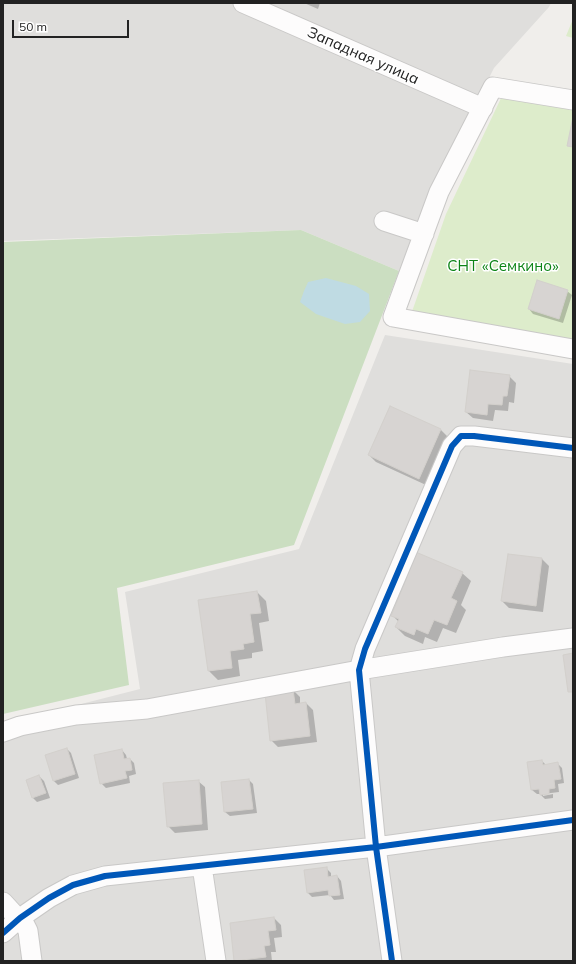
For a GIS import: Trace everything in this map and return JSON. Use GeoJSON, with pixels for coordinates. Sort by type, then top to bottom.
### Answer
{"type":"FeatureCollection","features":[{"type":"Feature","properties":{"kind":"street","name":"Западная улица"},"geometry":{"type":"LineString","coordinates":[[243,3],[483,108]]}},
{"type":"Feature","properties":{"kind":"street"},"geometry":{"type":"LineString","coordinates":[[573,100],[493,87],[440,192],[394,317],[573,349]]}},
{"type":"Feature","properties":{"kind":"street"},"geometry":{"type":"LineString","coordinates":[[384,221],[424,234]]}},
{"type":"Feature","properties":{"kind":"street"},"geometry":{"type":"LineString","coordinates":[[392,961],[376,847],[359,670],[365,649],[452,446],[461,436],[474,436],[573,448]]}},
{"type":"Feature","properties":{"kind":"street"},"geometry":{"type":"LineString","coordinates":[[3,732],[20,726],[76,716],[147,709],[359,670],[503,647],[573,638]]}},
{"type":"Feature","properties":{"kind":"street"},"geometry":{"type":"LineString","coordinates":[[3,933],[20,918],[49,898],[67,888],[105,876],[376,847],[573,822]]}},
{"type":"Feature","properties":{"kind":"street"},"geometry":{"type":"LineString","coordinates":[[202,866],[216,961]]}},
{"type":"Feature","properties":{"kind":"street"},"geometry":{"type":"LineString","coordinates":[[3,902],[20,918],[28,931],[32,961]]}},
{"type":"Feature","properties":{"kind":"shaded area"},"geometry":{"type":"Polygon","coordinates":[[[3,3],[551,3],[494,68],[441,173],[399,271],[301,230],[3,241],[3,3]]]}},
{"type":"Feature","properties":{"kind":"shaded area"},"geometry":{"type":"Polygon","coordinates":[[[385,335],[573,364],[573,961],[3,961],[3,724],[140,689],[125,592],[299,549],[385,335]]]}},
{"type":"Feature","properties":{"kind":"green space"},"geometry":{"type":"Polygon","coordinates":[[[573,19],[573,38],[566,36],[573,19]]]}},
{"type":"Feature","properties":{"kind":"green space","name":"СНТ «Семкино»"},"geometry":{"type":"Polygon","coordinates":[[[503,94],[573,105],[573,346],[407,326],[446,214],[503,94]]]}},
{"type":"Feature","properties":{"kind":"green space"},"geometry":{"type":"Polygon","coordinates":[[[301,230],[399,271],[294,545],[117,588],[129,685],[3,714],[3,242],[301,230]]]}},
{"type":"Feature","properties":{"kind":"water"},"geometry":{"type":"Polygon","coordinates":[[[326,278],[356,286],[369,294],[370,311],[360,322],[345,324],[316,314],[300,302],[308,282],[326,278]]]}},
{"type":"Feature","properties":{"kind":"building"},"geometry":{"type":"Polygon","coordinates":[[[573,117],[573,147],[567,146],[573,117]]]}},
{"type":"Feature","properties":{"kind":"building"},"geometry":{"type":"Polygon","coordinates":[[[537,280],[568,290],[559,319],[528,309],[537,280]]]}},
{"type":"Feature","properties":{"kind":"building"},"geometry":{"type":"Polygon","coordinates":[[[470,370],[510,375],[507,396],[503,396],[502,405],[488,404],[487,415],[465,412],[470,370]]]}},
{"type":"Feature","properties":{"kind":"building"},"geometry":{"type":"Polygon","coordinates":[[[390,406],[441,429],[419,479],[368,455],[390,406]]]}},
{"type":"Feature","properties":{"kind":"building"},"geometry":{"type":"Polygon","coordinates":[[[411,550],[463,572],[451,598],[457,601],[447,625],[434,620],[428,634],[416,629],[414,635],[395,627],[399,619],[391,616],[407,577],[401,574],[411,550]]]}},
{"type":"Feature","properties":{"kind":"building"},"geometry":{"type":"Polygon","coordinates":[[[508,554],[542,558],[536,606],[501,601],[508,554]]]}},
{"type":"Feature","properties":{"kind":"building"},"geometry":{"type":"Polygon","coordinates":[[[257,591],[261,613],[250,614],[254,642],[243,644],[244,649],[230,651],[232,668],[208,671],[198,600],[257,591]]]}},
{"type":"Feature","properties":{"kind":"building"},"geometry":{"type":"Polygon","coordinates":[[[573,653],[573,692],[568,692],[563,655],[573,653]]]}},
{"type":"Feature","properties":{"kind":"building"},"geometry":{"type":"Polygon","coordinates":[[[293,689],[295,704],[306,702],[310,736],[270,741],[265,693],[293,689]]]}},
{"type":"Feature","properties":{"kind":"building"},"geometry":{"type":"Polygon","coordinates":[[[67,748],[75,774],[53,781],[45,755],[67,748]]]}},
{"type":"Feature","properties":{"kind":"building"},"geometry":{"type":"Polygon","coordinates":[[[122,749],[124,759],[130,758],[132,770],[125,771],[127,778],[100,784],[94,755],[122,749]]]}},
{"type":"Feature","properties":{"kind":"building"},"geometry":{"type":"Polygon","coordinates":[[[542,760],[543,765],[558,762],[561,779],[554,780],[555,788],[549,789],[549,794],[540,795],[539,789],[531,790],[527,762],[542,760]]]}},
{"type":"Feature","properties":{"kind":"building"},"geometry":{"type":"Polygon","coordinates":[[[39,775],[46,793],[32,798],[26,780],[39,775]]]}},
{"type":"Feature","properties":{"kind":"building"},"geometry":{"type":"Polygon","coordinates":[[[249,779],[253,809],[224,812],[221,782],[249,779]]]}},
{"type":"Feature","properties":{"kind":"building"},"geometry":{"type":"Polygon","coordinates":[[[199,780],[202,824],[167,827],[163,783],[199,780]]]}},
{"type":"Feature","properties":{"kind":"building"},"geometry":{"type":"Polygon","coordinates":[[[327,867],[328,877],[337,875],[340,895],[329,896],[328,890],[307,893],[304,870],[327,867]]]}},
{"type":"Feature","properties":{"kind":"building"},"geometry":{"type":"Polygon","coordinates":[[[274,917],[276,930],[268,931],[270,945],[264,946],[266,957],[234,961],[230,923],[274,917]]]}},
{"type":"Feature","properties":{"kind":"cycle path"},"geometry":{"type":"LineString","coordinates":[[392,961],[376,847],[359,670],[365,649],[452,446],[461,436],[474,436],[573,448]]}},
{"type":"Feature","properties":{"kind":"cycle path"},"geometry":{"type":"LineString","coordinates":[[3,933],[20,918],[49,898],[73,885],[105,876],[376,847],[573,820]]}}]}
